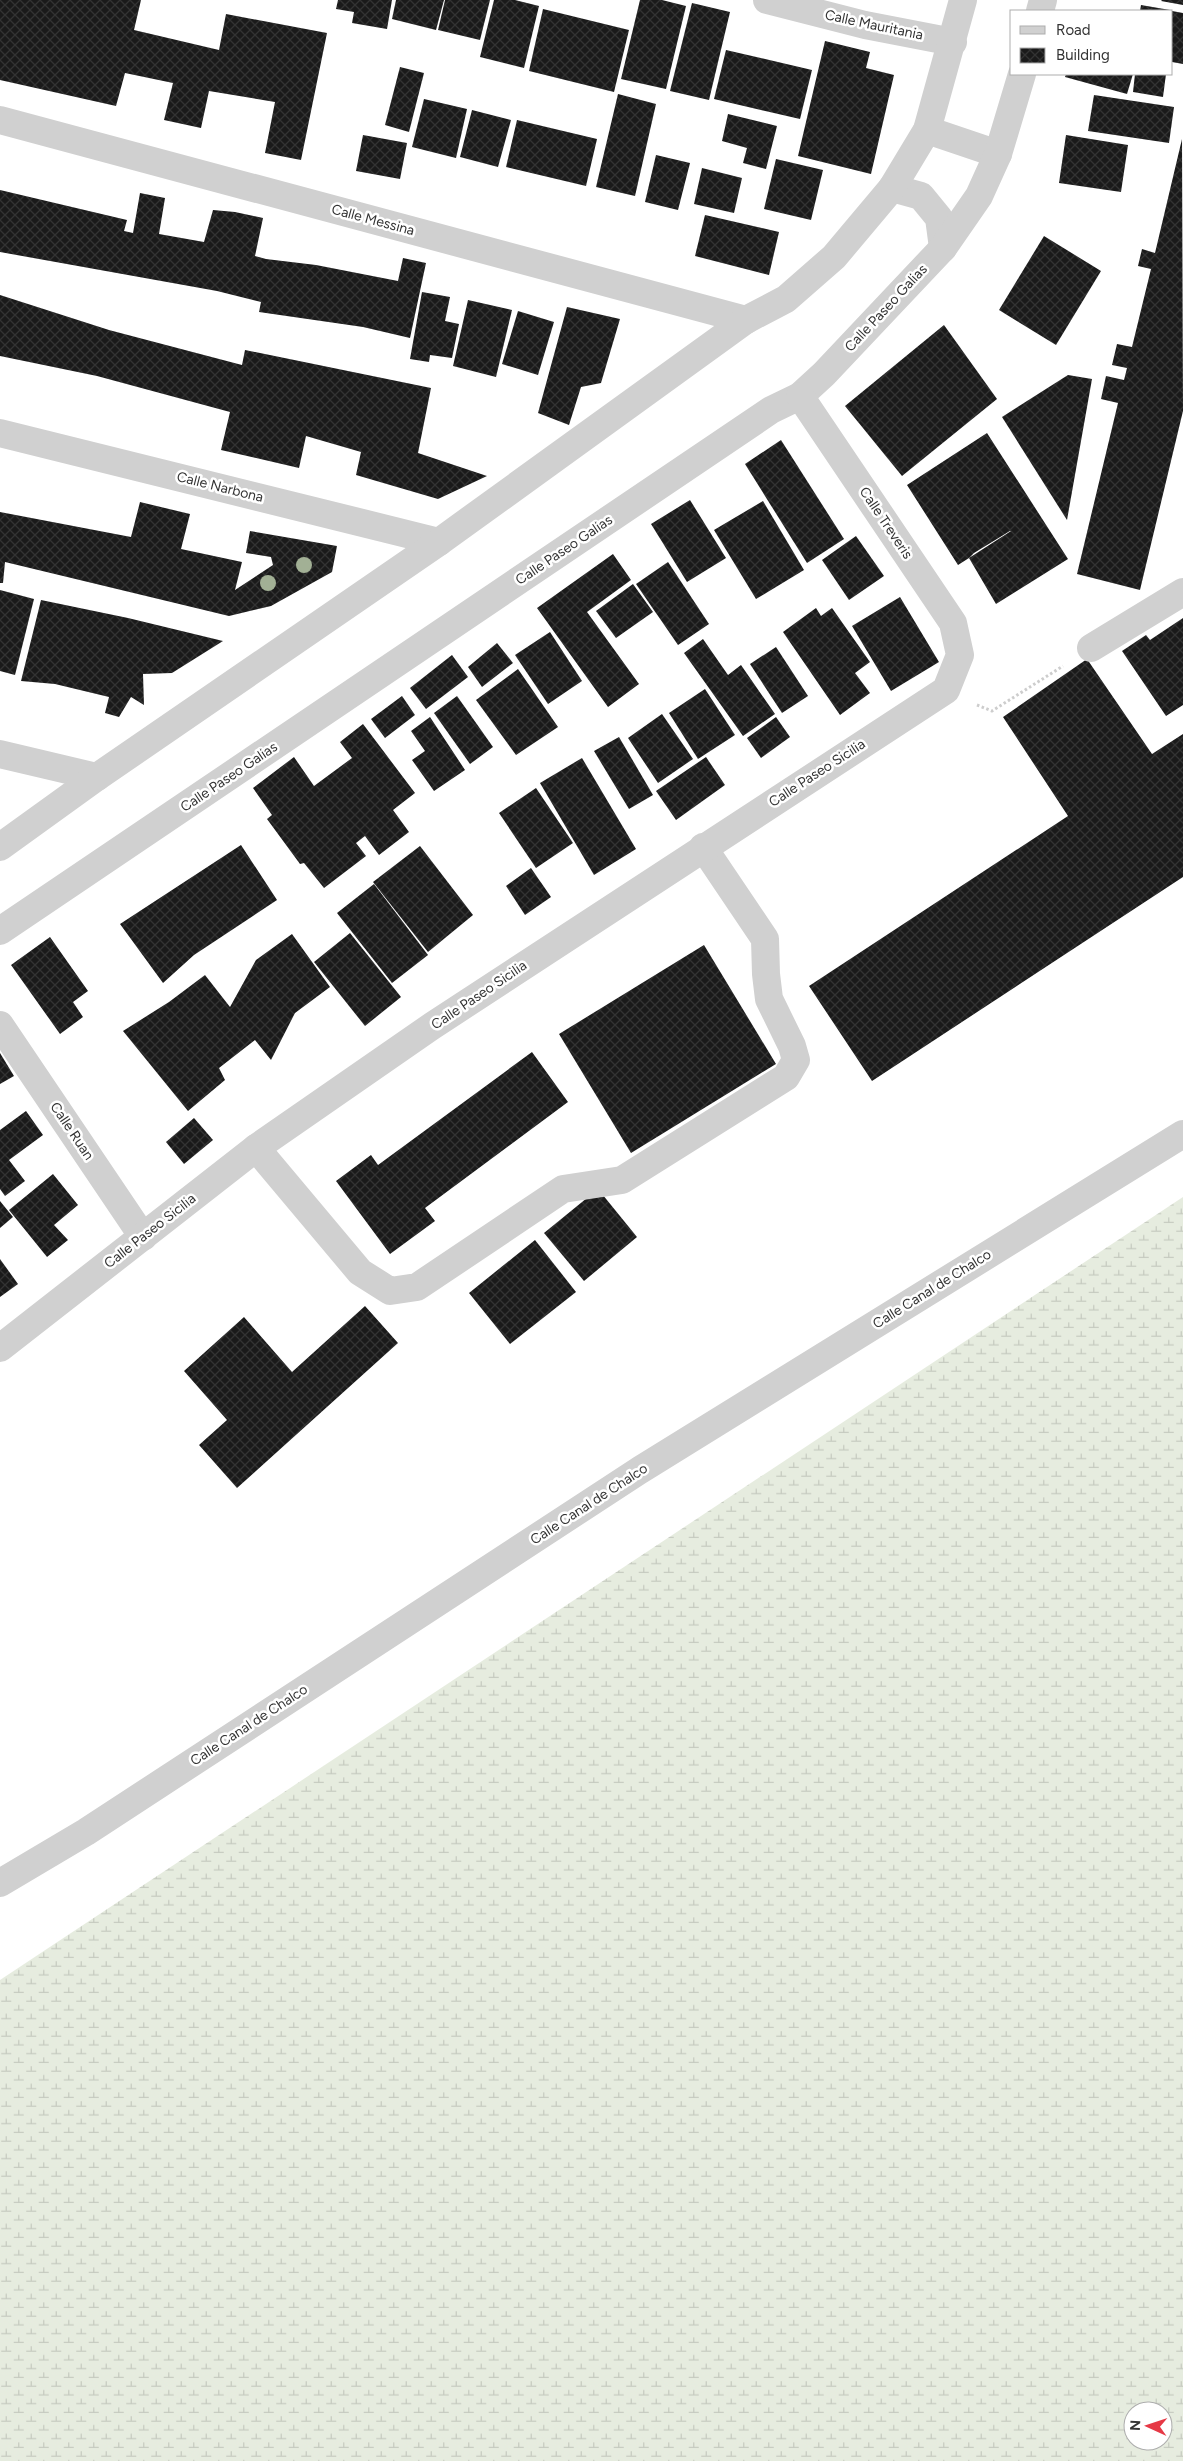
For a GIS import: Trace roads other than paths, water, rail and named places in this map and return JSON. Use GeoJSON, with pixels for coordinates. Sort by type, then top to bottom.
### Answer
{"type":"FeatureCollection","features":[{"type":"Feature","properties":{"kind":"street","name":"Calle Mauritania"},"geometry":{"type":"LineString","coordinates":[[767,0],[865,25],[953,42]]}},
{"type":"Feature","properties":{"kind":"street"},"geometry":{"type":"LineString","coordinates":[[0,846],[97,777],[440,542],[746,320],[786,299],[834,258],[892,188],[927,130],[964,0]]}},
{"type":"Feature","properties":{"kind":"street","name":"Calle Paseo Galias"},"geometry":{"type":"LineString","coordinates":[[0,931],[763,416],[800,396],[824,374],[943,248],[979,196],[998,154],[1022,75]]}},
{"type":"Feature","properties":{"kind":"street","name":"Calle Messina"},"geometry":{"type":"LineString","coordinates":[[0,120],[746,320]]}},
{"type":"Feature","properties":{"kind":"street"},"geometry":{"type":"LineString","coordinates":[[927,130],[998,154]]}},
{"type":"Feature","properties":{"kind":"street"},"geometry":{"type":"LineString","coordinates":[[892,188],[921,196],[939,218],[943,248]]}},
{"type":"Feature","properties":{"kind":"street","name":"Calle Treveris"},"geometry":{"type":"LineString","coordinates":[[800,396],[953,623],[960,655],[946,690]]}},
{"type":"Feature","properties":{"kind":"street","name":"Calle Narbona"},"geometry":{"type":"LineString","coordinates":[[0,433],[440,542]]}},
{"type":"Feature","properties":{"kind":"street"},"geometry":{"type":"LineString","coordinates":[[1091,648],[1183,592]]}},
{"type":"Feature","properties":{"kind":"street","name":"Calle Paseo Sicilia"},"geometry":{"type":"LineString","coordinates":[[0,1348],[256,1148],[432,1026],[703,847],[946,690]]}},
{"type":"Feature","properties":{"kind":"street"},"geometry":{"type":"LineString","coordinates":[[0,754],[97,777]]}},
{"type":"Feature","properties":{"kind":"street"},"geometry":{"type":"LineString","coordinates":[[256,1148],[360,1272],[390,1291],[417,1287],[563,1189],[622,1180],[786,1077],[796,1060],[792,1046],[769,999],[765,940],[703,847]]}},
{"type":"Feature","properties":{"kind":"street","name":"Calle Ruan"},"geometry":{"type":"LineString","coordinates":[[0,1025],[143,1237]]}},
{"type":"Feature","properties":{"kind":"street","name":"Calle Canal de Chalco"},"geometry":{"type":"LineString","coordinates":[[0,1883],[86,1832],[640,1470],[1183,1134]]}}]}
